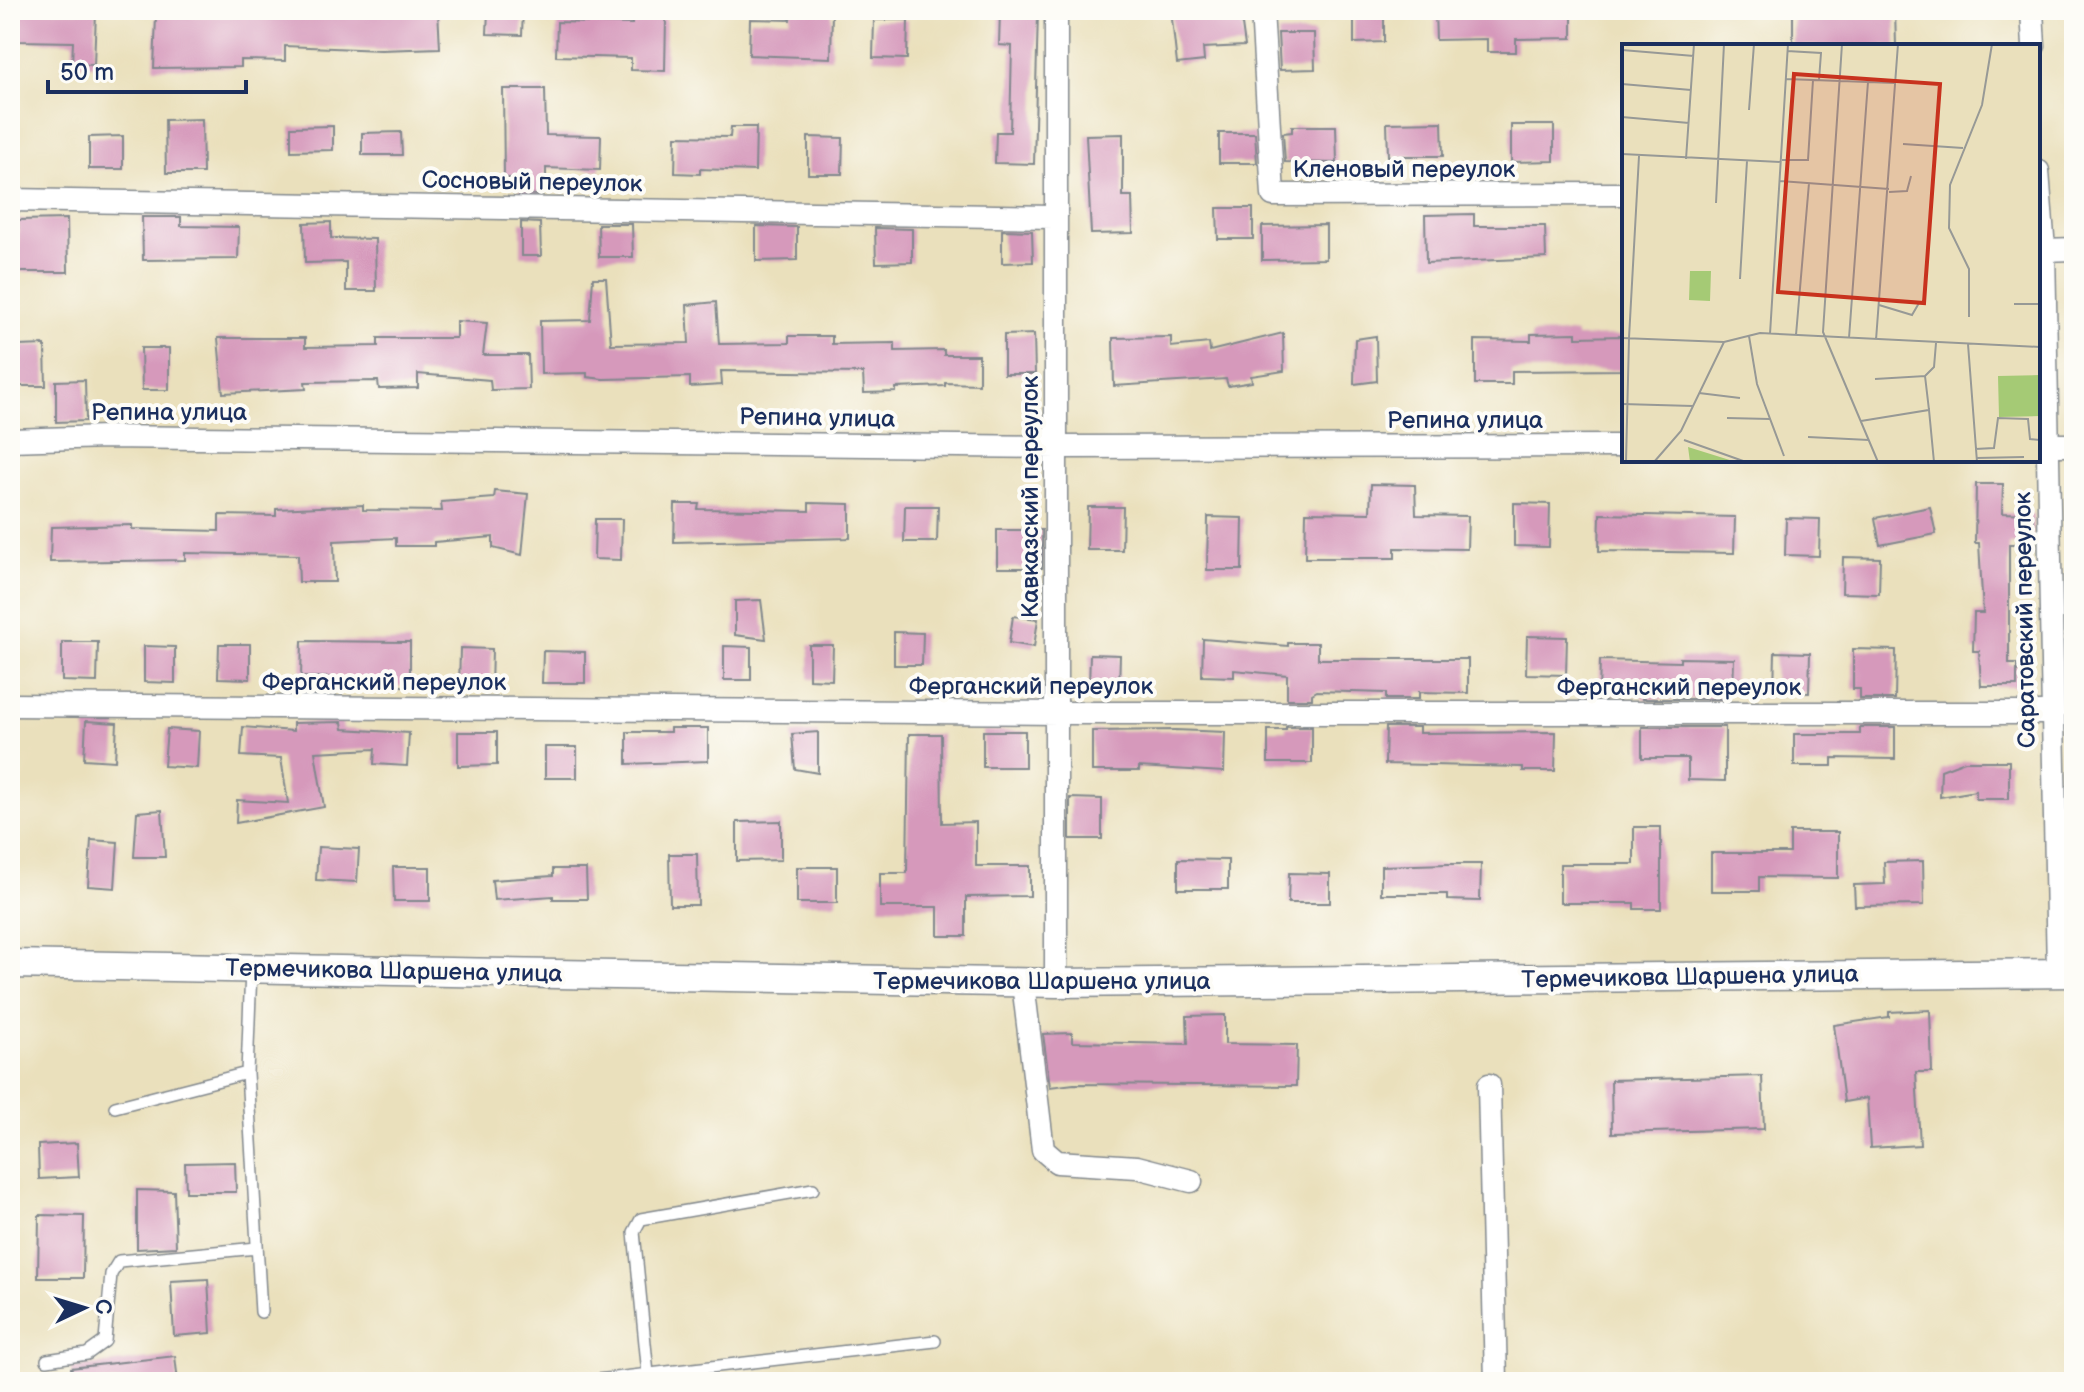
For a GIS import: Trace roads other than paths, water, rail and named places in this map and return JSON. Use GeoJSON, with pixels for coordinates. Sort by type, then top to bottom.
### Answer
{"type":"FeatureCollection","features":[{"type":"Feature","properties":{"kind":"street","name":"Кавказский переулок"},"geometry":{"type":"LineString","coordinates":[[1056,10],[1053,217],[1057,447],[1056,983]]}},
{"type":"Feature","properties":{"kind":"street","name":"Кленовый переулок"},"geometry":{"type":"LineString","coordinates":[[1262,10],[1273,195],[1622,194]]}},
{"type":"Feature","properties":{"kind":"street"},"geometry":{"type":"LineString","coordinates":[[2032,10],[2034,44]]}},
{"type":"Feature","properties":{"kind":"street","name":"Сосновый переулок"},"geometry":{"type":"LineString","coordinates":[[10,200],[1053,217]]}},
{"type":"Feature","properties":{"kind":"street","name":"Саратовский переулок"},"geometry":{"type":"LineString","coordinates":[[2040,211],[2044,250],[2042,445],[2066,973]]}},
{"type":"Feature","properties":{"kind":"street"},"geometry":{"type":"LineString","coordinates":[[2044,250],[2074,249]]}},
{"type":"Feature","properties":{"kind":"street","name":"Репина улица"},"geometry":{"type":"LineString","coordinates":[[10,440],[106,437],[1057,447],[1622,446]]}},
{"type":"Feature","properties":{"kind":"street"},"geometry":{"type":"LineString","coordinates":[[2042,445],[2074,445]]}},
{"type":"Feature","properties":{"kind":"street","name":"Ферганский переулок"},"geometry":{"type":"LineString","coordinates":[[10,705],[1058,713],[2053,713]]}},
{"type":"Feature","properties":{"kind":"street","name":"Термечикова Шаршена улица"},"geometry":{"type":"LineString","coordinates":[[10,964],[1023,983],[2066,973]]}},
{"type":"Feature","properties":{"kind":"street"},"geometry":{"type":"LineString","coordinates":[[1023,983],[1043,1150],[1047,1157],[1057,1162],[1137,1167],[1191,1181]]}},
{"type":"Feature","properties":{"kind":"street"},"geometry":{"type":"LineString","coordinates":[[1489,1085],[1496,1382]]}},
{"type":"Feature","properties":{"kind":"lane"},"geometry":{"type":"LineString","coordinates":[[251,969],[247,1073],[261,1312]]}},
{"type":"Feature","properties":{"kind":"lane"},"geometry":{"type":"LineString","coordinates":[[115,1107],[247,1073]]}},
{"type":"Feature","properties":{"kind":"lane"},"geometry":{"type":"LineString","coordinates":[[648,1374],[634,1232],[641,1219],[813,1189]]}},
{"type":"Feature","properties":{"kind":"lane"},"geometry":{"type":"LineString","coordinates":[[47,1360],[87,1354],[105,1341],[111,1274],[119,1261],[257,1248]]}},
{"type":"Feature","properties":{"kind":"lane"},"geometry":{"type":"LineString","coordinates":[[580,1382],[935,1341]]}}]}
